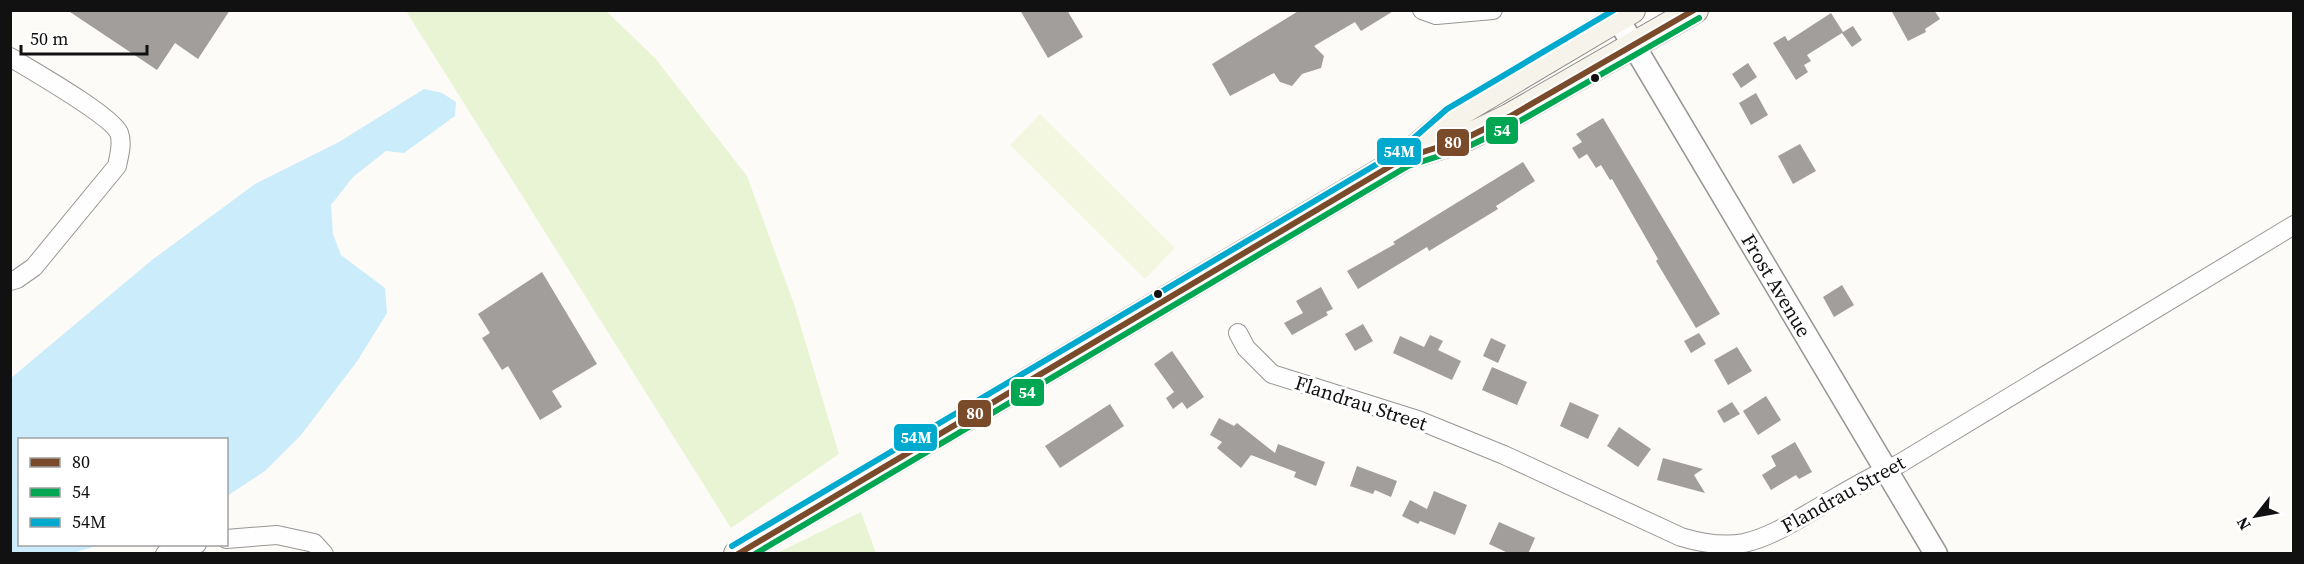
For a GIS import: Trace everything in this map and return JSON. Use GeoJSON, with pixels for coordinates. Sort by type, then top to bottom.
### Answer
{"type":"FeatureCollection","features":[{"type":"Feature","properties":{"kind":"main road"},"geometry":{"type":"LineString","coordinates":[[1404,158],[1464,139],[1538,101],[1695,10]]}},
{"type":"Feature","properties":{"kind":"main road"},"geometry":{"type":"LineString","coordinates":[[737,554],[1404,158],[1452,117],[1621,13]]}},
{"type":"Feature","properties":{"kind":"street"},"geometry":{"type":"LineString","coordinates":[[1422,10],[1436,15],[1493,10]]}},
{"type":"Feature","properties":{"kind":"street","name":"Frost Avenue"},"geometry":{"type":"LineString","coordinates":[[1621,13],[1634,46],[1936,554]]}},
{"type":"Feature","properties":{"kind":"street"},"geometry":{"type":"LineString","coordinates":[[10,57],[102,116],[118,132],[121,150],[117,166],[34,267],[10,281]]}},
{"type":"Feature","properties":{"kind":"street","name":"Flandrau Street"},"geometry":{"type":"LineString","coordinates":[[1238,333],[1246,348],[1272,374],[1418,420],[1504,454],[1681,537],[1700,542],[1732,544],[1763,538],[1887,469],[2294,225]]}},
{"type":"Feature","properties":{"kind":"street"},"geometry":{"type":"LineString","coordinates":[[228,539],[277,535],[314,543],[324,554]]}},
{"type":"Feature","properties":{"kind":"street"},"geometry":{"type":"LineString","coordinates":[[165,554],[191,546]]}},
{"type":"Feature","properties":{"kind":"green space"},"geometry":{"type":"Polygon","coordinates":[[[406,11],[606,11],[655,58],[747,176],[794,304],[839,454],[731,528],[406,11]]]}},
{"type":"Feature","properties":{"kind":"green space"},"geometry":{"type":"Polygon","coordinates":[[[1040,114],[1175,248],[1145,279],[1010,145],[1040,114]]]}},
{"type":"Feature","properties":{"kind":"green space"},"geometry":{"type":"Polygon","coordinates":[[[861,512],[876,553],[779,552],[861,512]]]}},
{"type":"Feature","properties":{"kind":"water"},"geometry":{"type":"Polygon","coordinates":[[[424,89],[442,93],[456,102],[455,116],[404,153],[386,151],[353,177],[331,205],[333,234],[341,255],[385,288],[387,313],[358,360],[301,435],[265,471],[228,495],[228,438],[18,438],[18,546],[97,546],[73,553],[11,553],[11,378],[152,260],[255,184],[339,142],[424,89]]]}},
{"type":"Feature","properties":{"kind":"building"},"geometry":{"type":"Polygon","coordinates":[[[67,10],[230,10],[198,59],[175,43],[157,70],[67,10]]]}},
{"type":"Feature","properties":{"kind":"building"},"geometry":{"type":"Polygon","coordinates":[[[1020,10],[1067,10],[1083,37],[1048,58],[1020,10]]]}},
{"type":"Feature","properties":{"kind":"building"},"geometry":{"type":"Polygon","coordinates":[[[1300,10],[1395,10],[1361,31],[1355,22],[1314,46],[1324,56],[1321,68],[1302,74],[1292,86],[1280,82],[1274,73],[1230,96],[1212,64],[1300,10]]]}},
{"type":"Feature","properties":{"kind":"building"},"geometry":{"type":"Polygon","coordinates":[[[1891,10],[1934,10],[1940,19],[1925,29],[1926,32],[1908,41],[1891,10]]]}},
{"type":"Feature","properties":{"kind":"building"},"geometry":{"type":"Polygon","coordinates":[[[1831,13],[1843,32],[1853,26],[1862,40],[1852,47],[1842,33],[1807,55],[1811,61],[1804,65],[1808,72],[1796,80],[1773,43],[1785,36],[1788,41],[1831,13]]]}},
{"type":"Feature","properties":{"kind":"building"},"geometry":{"type":"Polygon","coordinates":[[[1748,63],[1757,77],[1741,88],[1732,74],[1748,63]]]}},
{"type":"Feature","properties":{"kind":"building"},"geometry":{"type":"Polygon","coordinates":[[[1756,93],[1768,115],[1751,125],[1739,103],[1756,93]]]}},
{"type":"Feature","properties":{"kind":"building"},"geometry":{"type":"Polygon","coordinates":[[[1603,118],[1720,314],[1696,328],[1656,261],[1658,259],[1612,179],[1610,180],[1601,165],[1596,168],[1587,154],[1579,159],[1572,148],[1582,142],[1576,134],[1603,118]]]}},
{"type":"Feature","properties":{"kind":"building"},"geometry":{"type":"Polygon","coordinates":[[[1800,144],[1816,171],[1793,184],[1778,156],[1800,144]]]}},
{"type":"Feature","properties":{"kind":"building"},"geometry":{"type":"Polygon","coordinates":[[[1523,162],[1535,181],[1496,206],[1498,209],[1429,251],[1427,247],[1358,289],[1347,271],[1395,244],[1393,242],[1523,162]]]}},
{"type":"Feature","properties":{"kind":"building"},"geometry":{"type":"Polygon","coordinates":[[[542,272],[597,364],[552,391],[562,407],[540,420],[508,366],[502,370],[482,338],[490,333],[478,314],[542,272]]]}},
{"type":"Feature","properties":{"kind":"building"},"geometry":{"type":"Polygon","coordinates":[[[1842,285],[1854,305],[1834,317],[1823,297],[1842,285]]]}},
{"type":"Feature","properties":{"kind":"building"},"geometry":{"type":"Polygon","coordinates":[[[1321,287],[1333,309],[1326,312],[1328,315],[1292,335],[1284,323],[1303,313],[1296,301],[1321,287]]]}},
{"type":"Feature","properties":{"kind":"building"},"geometry":{"type":"Polygon","coordinates":[[[1363,324],[1373,341],[1355,351],[1345,334],[1363,324]]]}},
{"type":"Feature","properties":{"kind":"building"},"geometry":{"type":"Polygon","coordinates":[[[1699,333],[1706,344],[1691,353],[1684,341],[1699,333]]]}},
{"type":"Feature","properties":{"kind":"building"},"geometry":{"type":"Polygon","coordinates":[[[1430,335],[1443,341],[1438,350],[1461,361],[1452,380],[1393,353],[1400,336],[1424,347],[1430,335]]]}},
{"type":"Feature","properties":{"kind":"building"},"geometry":{"type":"Polygon","coordinates":[[[1491,338],[1506,345],[1498,363],[1483,356],[1491,338]]]}},
{"type":"Feature","properties":{"kind":"building"},"geometry":{"type":"Polygon","coordinates":[[[1737,347],[1752,371],[1728,385],[1714,360],[1737,347]]]}},
{"type":"Feature","properties":{"kind":"building"},"geometry":{"type":"Polygon","coordinates":[[[1172,351],[1204,397],[1187,409],[1182,402],[1173,409],[1166,398],[1174,392],[1154,364],[1172,351]]]}},
{"type":"Feature","properties":{"kind":"building"},"geometry":{"type":"Polygon","coordinates":[[[1492,367],[1527,382],[1517,405],[1482,390],[1492,367]]]}},
{"type":"Feature","properties":{"kind":"building"},"geometry":{"type":"Polygon","coordinates":[[[1766,396],[1781,420],[1758,435],[1743,411],[1766,396]]]}},
{"type":"Feature","properties":{"kind":"building"},"geometry":{"type":"Polygon","coordinates":[[[1570,402],[1599,415],[1588,439],[1560,426],[1570,402]]]}},
{"type":"Feature","properties":{"kind":"building"},"geometry":{"type":"Polygon","coordinates":[[[1732,402],[1740,414],[1724,423],[1717,411],[1732,402]]]}},
{"type":"Feature","properties":{"kind":"building"},"geometry":{"type":"Polygon","coordinates":[[[1110,404],[1124,426],[1060,468],[1045,446],[1110,404]]]}},
{"type":"Feature","properties":{"kind":"building"},"geometry":{"type":"Polygon","coordinates":[[[1219,418],[1234,426],[1237,423],[1275,453],[1278,444],[1325,462],[1316,486],[1294,477],[1296,472],[1251,455],[1241,468],[1217,448],[1222,442],[1210,435],[1219,418]]]}},
{"type":"Feature","properties":{"kind":"building"},"geometry":{"type":"Polygon","coordinates":[[[1619,427],[1651,449],[1638,467],[1607,446],[1619,427]]]}},
{"type":"Feature","properties":{"kind":"building"},"geometry":{"type":"Polygon","coordinates":[[[1795,442],[1812,472],[1799,479],[1796,475],[1771,490],[1762,475],[1776,466],[1771,456],[1795,442]]]}},
{"type":"Feature","properties":{"kind":"building"},"geometry":{"type":"Polygon","coordinates":[[[1663,458],[1703,469],[1694,475],[1705,493],[1657,480],[1663,458]]]}},
{"type":"Feature","properties":{"kind":"building"},"geometry":{"type":"Polygon","coordinates":[[[1357,466],[1397,481],[1391,497],[1375,490],[1373,494],[1350,486],[1357,466]]]}},
{"type":"Feature","properties":{"kind":"building"},"geometry":{"type":"Polygon","coordinates":[[[1434,491],[1467,505],[1455,535],[1420,521],[1418,524],[1402,516],[1410,500],[1427,509],[1434,491]]]}},
{"type":"Feature","properties":{"kind":"building"},"geometry":{"type":"Polygon","coordinates":[[[1499,522],[1535,538],[1528,554],[1510,554],[1489,544],[1499,522]]]}},
{"type":"Feature","properties":{"kind":"transit line","name":"54M"},"geometry":{"type":"LineString","coordinates":[[732,546],[1399,151],[1447,109],[1614,10]]}},
{"type":"Feature","properties":{"kind":"transit line","name":"80"},"geometry":{"type":"LineString","coordinates":[[738,554],[1404,158],[1464,139],[1509,117],[1694,10]]}},
{"type":"Feature","properties":{"kind":"transit line","name":"54"},"geometry":{"type":"LineString","coordinates":[[755,554],[1408,166],[1467,147],[1513,125],[1699,18]]}}]}
